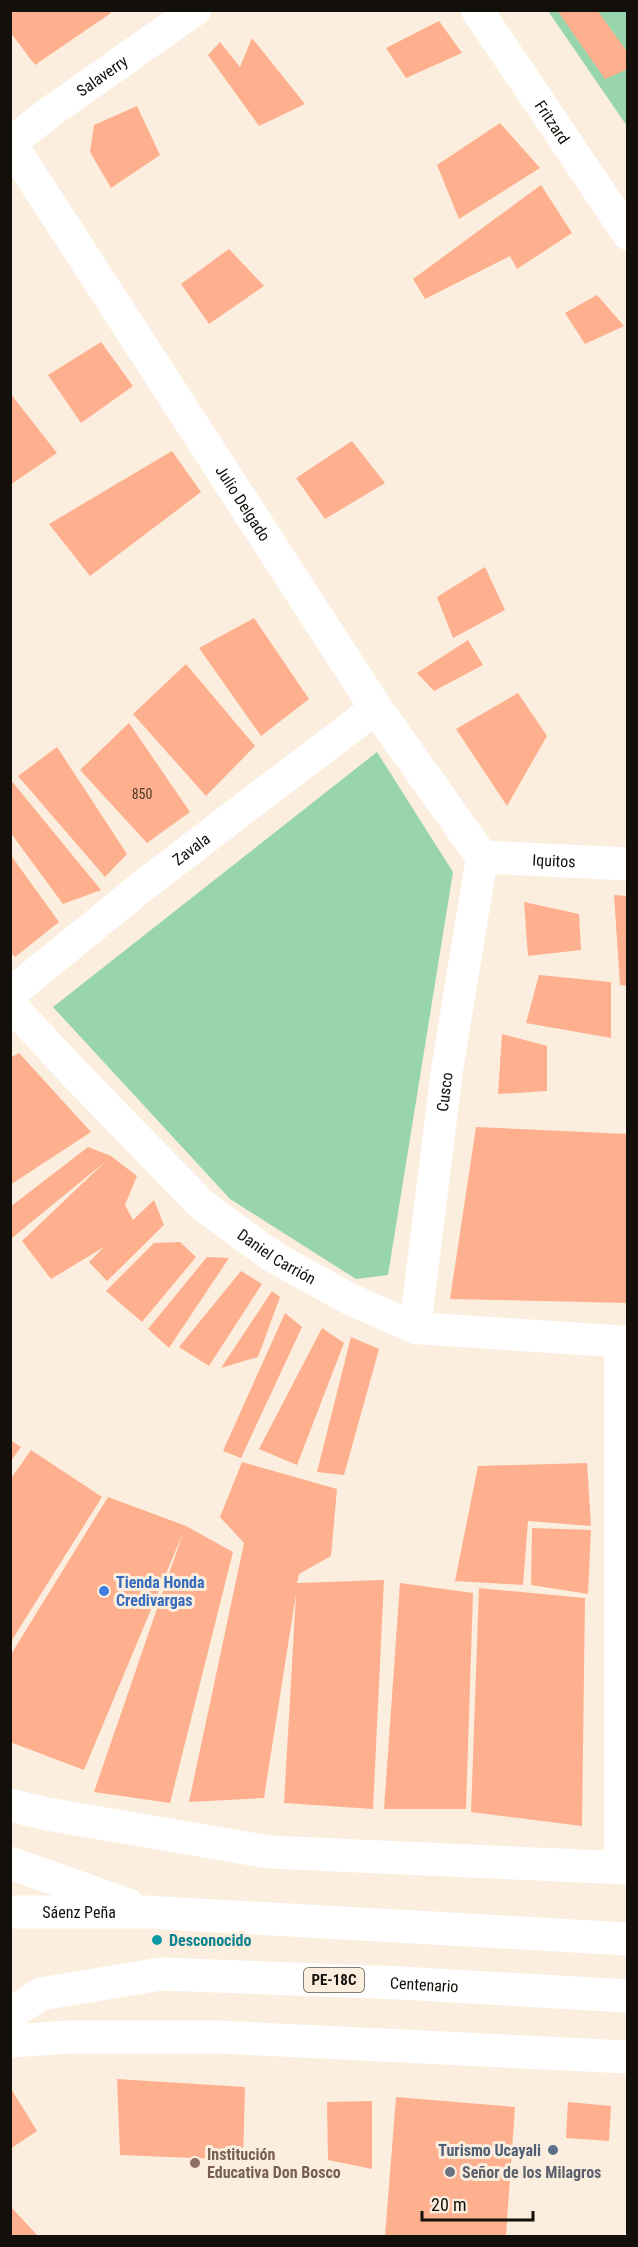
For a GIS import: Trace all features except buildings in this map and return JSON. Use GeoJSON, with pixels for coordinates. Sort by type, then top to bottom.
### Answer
{"type":"FeatureCollection","features":[{"type":"Feature","properties":{"kind":"main road","name":"Julio Delgado"},"geometry":{"type":"LineString","coordinates":[[10,143],[376,708],[482,857]]}},
{"type":"Feature","properties":{"kind":"main road","name":"Iquitos"},"geometry":{"type":"LineString","coordinates":[[482,857],[627,864]]}},
{"type":"Feature","properties":{"kind":"main road"},"geometry":{"type":"LineString","coordinates":[[10,1805],[47,1814],[269,1852],[624,1868]]}},
{"type":"Feature","properties":{"kind":"main road"},"geometry":{"type":"LineString","coordinates":[[10,1863],[146,1912],[627,1939]]}},
{"type":"Feature","properties":{"kind":"main road","name":"Sáenz Peña"},"geometry":{"type":"LineString","coordinates":[[10,1912],[146,1912]]}},
{"type":"Feature","properties":{"kind":"main road","name":"Centenario"},"geometry":{"type":"LineString","coordinates":[[10,2014],[41,1994],[161,1974],[401,1983],[627,1996]]}},
{"type":"Feature","properties":{"kind":"main road"},"geometry":{"type":"LineString","coordinates":[[10,2041],[70,2037],[218,2037],[627,2057]]}},
{"type":"Feature","properties":{"kind":"street","name":"Salaverry"},"geometry":{"type":"LineString","coordinates":[[10,143],[195,10]]}},
{"type":"Feature","properties":{"kind":"street","name":"Fritzard"},"geometry":{"type":"LineString","coordinates":[[477,10],[627,234]]}},
{"type":"Feature","properties":{"kind":"street","name":"Zavala"},"geometry":{"type":"LineString","coordinates":[[10,994],[150,881],[376,708]]}},
{"type":"Feature","properties":{"kind":"street","name":"Cusco"},"geometry":{"type":"LineString","coordinates":[[415,1328],[447,1070],[482,857]]}},
{"type":"Feature","properties":{"kind":"street","name":"Daniel Carrión"},"geometry":{"type":"LineString","coordinates":[[10,1004],[81,1081],[202,1205],[275,1258],[350,1299],[415,1328],[624,1342]]}},
{"type":"Feature","properties":{"kind":"street"},"geometry":{"type":"LineString","coordinates":[[624,1342],[624,1868]]}},
{"type":"Feature","properties":{"kind":"green space"},"geometry":{"type":"Polygon","coordinates":[[[548,11],[627,11],[627,126],[548,11]]]}},
{"type":"Feature","properties":{"kind":"green space"},"geometry":{"type":"Polygon","coordinates":[[[377,752],[453,872],[388,1275],[356,1279],[230,1199],[53,1007],[377,752]]]}},
{"type":"Feature","properties":{"kind":"place","name":"Tienda Honda Credivargas"},"geometry":{"type":"Point","coordinates":[104,1591]}},
{"type":"Feature","properties":{"kind":"place","name":"Desconocido"},"geometry":{"type":"Point","coordinates":[157,1940]}},
{"type":"Feature","properties":{"kind":"place","name":"Turismo Ucayali"},"geometry":{"type":"Point","coordinates":[553,2150]}},
{"type":"Feature","properties":{"kind":"place","name":"Institución Educativa Don Bosco"},"geometry":{"type":"Point","coordinates":[195,2163]}},
{"type":"Feature","properties":{"kind":"place","name":"Señor de los Milagros"},"geometry":{"type":"Point","coordinates":[450,2172]}}]}
